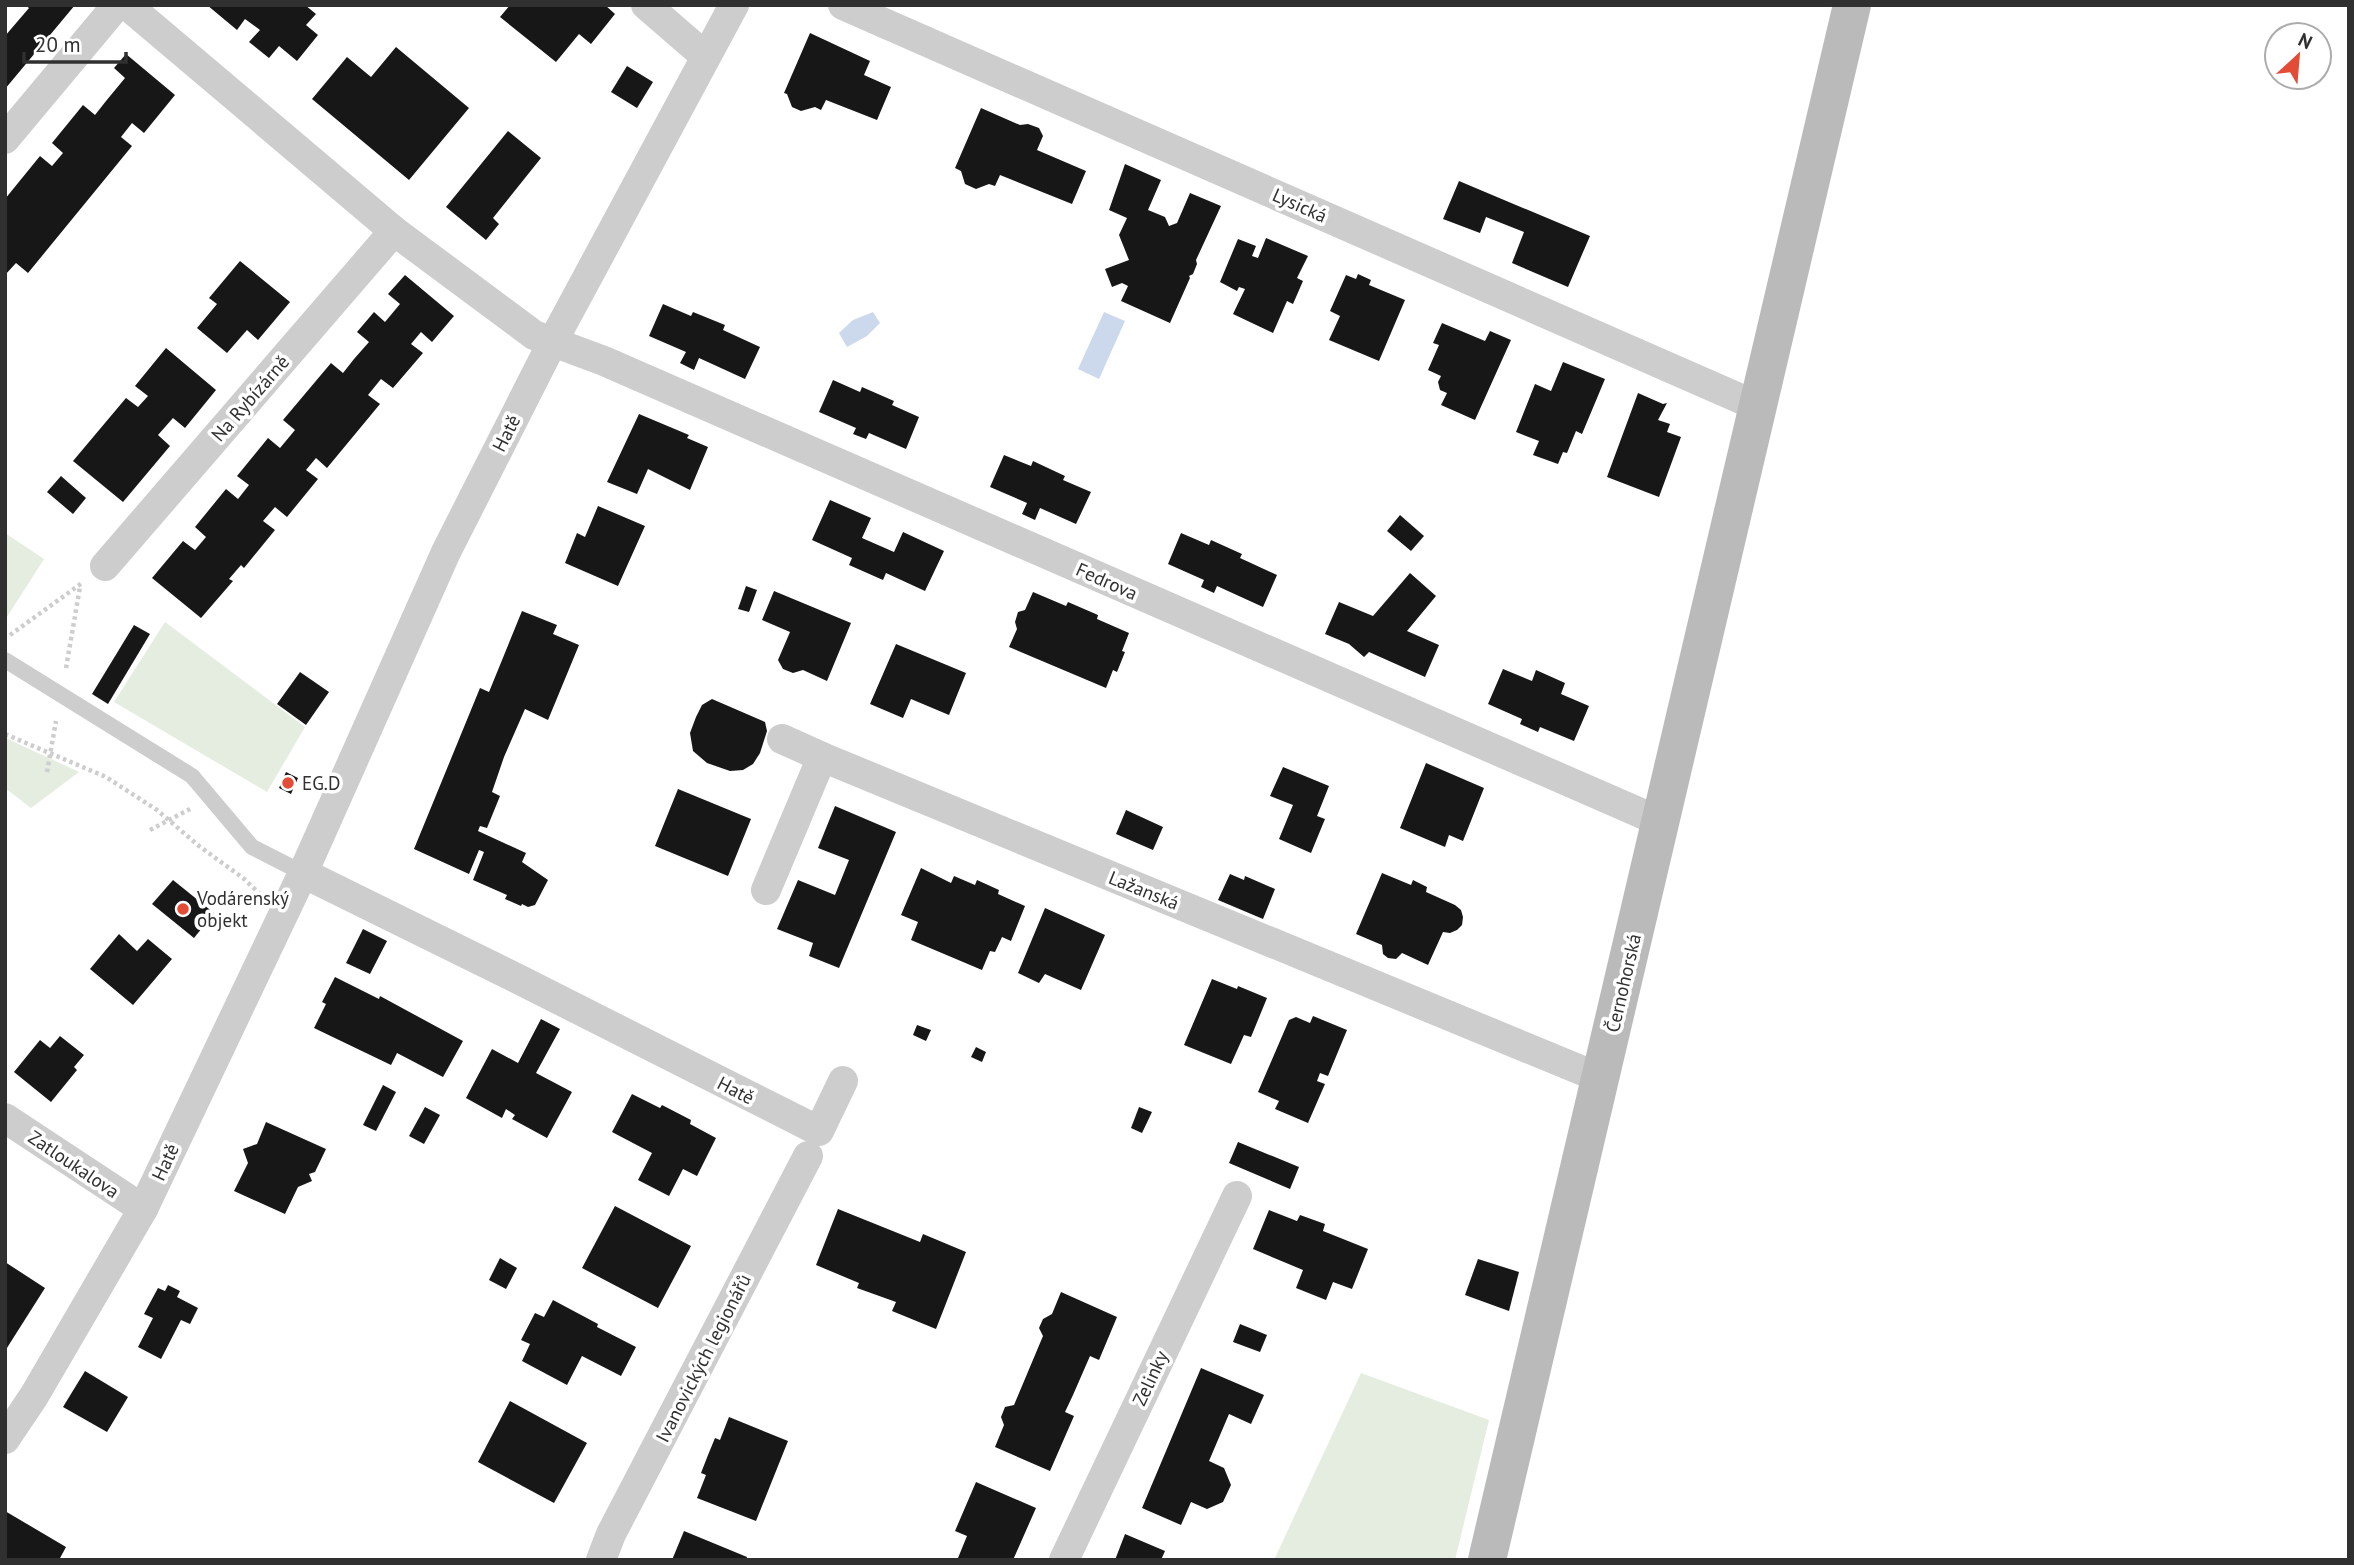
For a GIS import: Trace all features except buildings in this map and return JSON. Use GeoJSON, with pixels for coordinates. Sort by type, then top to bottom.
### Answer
{"type":"FeatureCollection","features":[{"type":"Feature","properties":{"kind":"street"},"geometry":{"type":"LineString","coordinates":[[5,139],[117,5]]}},
{"type":"Feature","properties":{"kind":"street"},"geometry":{"type":"LineString","coordinates":[[127,5],[394,230],[534,335],[552,343]]}},
{"type":"Feature","properties":{"kind":"street"},"geometry":{"type":"LineString","coordinates":[[646,5],[705,56]]}},
{"type":"Feature","properties":{"kind":"street","name":"Hatě"},"geometry":{"type":"LineString","coordinates":[[5,1439],[34,1396],[143,1209],[303,873],[446,552],[552,343],[734,5]]}},
{"type":"Feature","properties":{"kind":"street","name":"Lysická"},"geometry":{"type":"LineString","coordinates":[[843,5],[1757,406]]}},
{"type":"Feature","properties":{"kind":"street","name":"Černohorská"},"geometry":{"type":"LineString","coordinates":[[1487,1560],[1852,5]]}},
{"type":"Feature","properties":{"kind":"street","name":"Na Rybízárně"},"geometry":{"type":"LineString","coordinates":[[105,566],[394,230]]}},
{"type":"Feature","properties":{"kind":"street","name":"Fedrova"},"geometry":{"type":"LineString","coordinates":[[552,343],[629,372],[1661,822]]}},
{"type":"Feature","properties":{"kind":"street","name":"Lažanská"},"geometry":{"type":"LineString","coordinates":[[782,739],[1600,1078]]}},
{"type":"Feature","properties":{"kind":"street"},"geometry":{"type":"LineString","coordinates":[[766,890],[822,757]]}},
{"type":"Feature","properties":{"kind":"street","name":"Hatě"},"geometry":{"type":"LineString","coordinates":[[303,873],[819,1131],[842,1081]]}},
{"type":"Feature","properties":{"kind":"street","name":"Zatloukalova"},"geometry":{"type":"LineString","coordinates":[[5,1118],[143,1209]]}},
{"type":"Feature","properties":{"kind":"street","name":"Ivanovických legionářů"},"geometry":{"type":"LineString","coordinates":[[601,1560],[611,1534],[808,1156]]}},
{"type":"Feature","properties":{"kind":"street","name":"Zelinky"},"geometry":{"type":"LineString","coordinates":[[1063,1560],[1237,1196]]}},
{"type":"Feature","properties":{"kind":"lane"},"geometry":{"type":"LineString","coordinates":[[5,660],[192,775],[252,848],[303,873]]}},
{"type":"Feature","properties":{"kind":"path"},"geometry":{"type":"LineString","coordinates":[[5,638],[105,566]]}},
{"type":"Feature","properties":{"kind":"path"},"geometry":{"type":"LineString","coordinates":[[66,665],[81,584]]}},
{"type":"Feature","properties":{"kind":"path"},"geometry":{"type":"LineString","coordinates":[[47,772],[61,695]]}},
{"type":"Feature","properties":{"kind":"path"},"geometry":{"type":"LineString","coordinates":[[5,734],[106,777],[169,820],[243,878],[283,915]]}},
{"type":"Feature","properties":{"kind":"path"},"geometry":{"type":"LineString","coordinates":[[150,830],[211,799]]}},
{"type":"Feature","properties":{"kind":"shaded area"},"geometry":{"type":"Polygon","coordinates":[[[5,533],[44,559],[5,620],[5,533]]]}},
{"type":"Feature","properties":{"kind":"shaded area"},"geometry":{"type":"Polygon","coordinates":[[[165,622],[305,727],[267,792],[114,702],[165,622]]]}},
{"type":"Feature","properties":{"kind":"shaded area"},"geometry":{"type":"Polygon","coordinates":[[[5,737],[79,772],[31,808],[5,788],[5,737]]]}},
{"type":"Feature","properties":{"kind":"shaded area"},"geometry":{"type":"Polygon","coordinates":[[[1361,1373],[1489,1420],[1455,1560],[1274,1560],[1361,1373]]]}},
{"type":"Feature","properties":{"kind":"water"},"geometry":{"type":"Polygon","coordinates":[[[873,312],[880,323],[867,336],[847,347],[839,333],[853,320],[873,312]]]}},
{"type":"Feature","properties":{"kind":"water"},"geometry":{"type":"Polygon","coordinates":[[[1104,312],[1125,321],[1099,379],[1078,369],[1104,312]]]}},
{"type":"Feature","properties":{"kind":"place","name":"EG.D"},"geometry":{"type":"Point","coordinates":[288,783]}},
{"type":"Feature","properties":{"kind":"place","name":"Vodárenský objekt"},"geometry":{"type":"Point","coordinates":[183,909]}}]}
